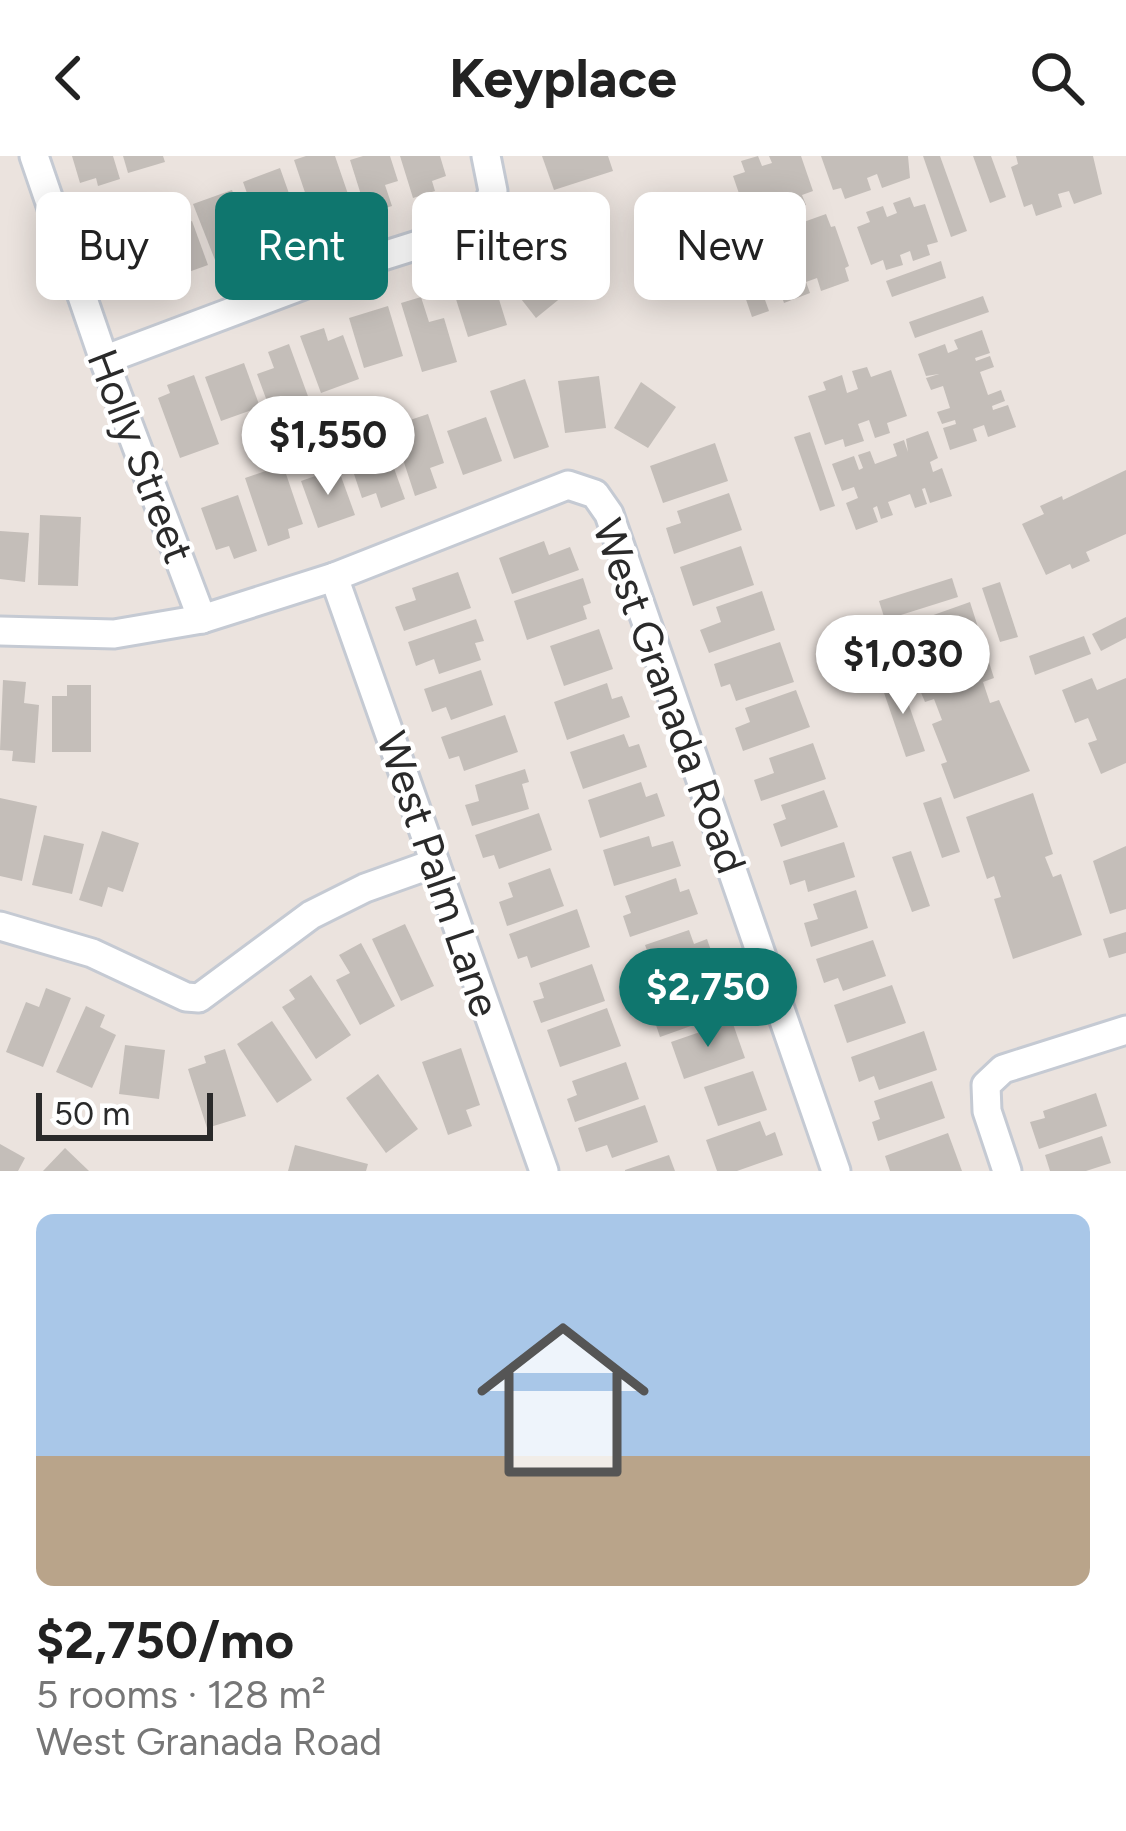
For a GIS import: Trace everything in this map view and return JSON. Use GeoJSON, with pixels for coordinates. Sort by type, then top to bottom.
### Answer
{"type":"FeatureCollection","features":[{"type":"Feature","properties":{"kind":"street","name":"Holly Street"},"geometry":{"type":"LineString","coordinates":[[34,156],[104,360],[202,619]]}},
{"type":"Feature","properties":{"kind":"street"},"geometry":{"type":"LineString","coordinates":[[104,360],[367,261],[481,225],[493,191],[486,156]]}},
{"type":"Feature","properties":{"kind":"street","name":"West Granada Road"},"geometry":{"type":"LineString","coordinates":[[334,577],[568,484],[596,494],[609,514],[836,1171]]}},
{"type":"Feature","properties":{"kind":"street"},"geometry":{"type":"LineString","coordinates":[[0,632],[114,634],[202,619],[334,577]]}},
{"type":"Feature","properties":{"kind":"street","name":"West Palm Lane"},"geometry":{"type":"LineString","coordinates":[[334,577],[544,1171]]}},
{"type":"Feature","properties":{"kind":"street"},"geometry":{"type":"LineString","coordinates":[[0,926],[92,953],[185,998],[199,998],[311,915],[364,888],[435,863]]}},
{"type":"Feature","properties":{"kind":"street"},"geometry":{"type":"LineString","coordinates":[[1007,1171],[987,1111],[986,1084],[1003,1069],[1126,1030]]}},
{"type":"Feature","properties":{"kind":"building"},"geometry":{"type":"Polygon","coordinates":[[[72,156],[113,156],[120,179],[98,186],[96,178],[80,183],[72,156]]]}},
{"type":"Feature","properties":{"kind":"building"},"geometry":{"type":"Polygon","coordinates":[[[123,156],[163,156],[165,162],[128,173],[123,156]]]}},
{"type":"Feature","properties":{"kind":"building"},"geometry":{"type":"Polygon","coordinates":[[[335,156],[347,192],[305,192],[294,160],[335,156]]]}},
{"type":"Feature","properties":{"kind":"building"},"geometry":{"type":"Polygon","coordinates":[[[390,156],[398,181],[385,185],[387,192],[360,192],[350,160],[390,156]]]}},
{"type":"Feature","properties":{"kind":"building"},"geometry":{"type":"Polygon","coordinates":[[[400,156],[440,156],[446,176],[432,181],[435,191],[412,195],[400,156]]]}},
{"type":"Feature","properties":{"kind":"building"},"geometry":{"type":"Polygon","coordinates":[[[542,156],[608,156],[613,171],[554,190],[542,156]]]}},
{"type":"Feature","properties":{"kind":"building"},"geometry":{"type":"Polygon","coordinates":[[[758,156],[762,166],[772,163],[769,156],[801,156],[813,191],[738,192],[733,176],[745,172],[741,161],[758,156]]]}},
{"type":"Feature","properties":{"kind":"building"},"geometry":{"type":"Polygon","coordinates":[[[821,156],[908,156],[910,178],[882,188],[877,174],[867,178],[871,190],[845,199],[841,188],[833,190],[821,156]]]}},
{"type":"Feature","properties":{"kind":"building"},"geometry":{"type":"Polygon","coordinates":[[[923,156],[940,156],[967,231],[951,237],[923,156]]]}},
{"type":"Feature","properties":{"kind":"building"},"geometry":{"type":"Polygon","coordinates":[[[973,156],[991,156],[1006,197],[990,203],[973,156]]]}},
{"type":"Feature","properties":{"kind":"building"},"geometry":{"type":"Polygon","coordinates":[[[1016,156],[1093,156],[1102,194],[1074,204],[1069,191],[1058,194],[1062,207],[1036,216],[1032,204],[1024,207],[1011,167],[1018,164],[1016,156]]]}},
{"type":"Feature","properties":{"kind":"building"},"geometry":{"type":"Polygon","coordinates":[[[280,168],[288,192],[247,192],[243,182],[280,168]]]}},
{"type":"Feature","properties":{"kind":"building"},"geometry":{"type":"Polygon","coordinates":[[[215,196],[215,260],[193,204],[215,196]]]}},
{"type":"Feature","properties":{"kind":"building"},"geometry":{"type":"Polygon","coordinates":[[[910,197],[914,207],[925,204],[938,242],[927,245],[930,255],[913,261],[910,251],[900,255],[903,265],[886,270],[883,260],[871,265],[857,227],[870,222],[866,212],[883,206],[887,217],[897,213],[893,203],[910,197]]]}},
{"type":"Feature","properties":{"kind":"building"},"geometry":{"type":"Polygon","coordinates":[[[826,214],[831,227],[835,226],[849,266],[845,268],[849,281],[821,291],[817,278],[806,282],[806,221],[826,214]]]}},
{"type":"Feature","properties":{"kind":"building"},"geometry":{"type":"Polygon","coordinates":[[[191,221],[208,265],[191,271],[191,221]]]}},
{"type":"Feature","properties":{"kind":"building"},"geometry":{"type":"Polygon","coordinates":[[[941,261],[946,278],[892,297],[886,281],[941,261]]]}},
{"type":"Feature","properties":{"kind":"building"},"geometry":{"type":"Polygon","coordinates":[[[983,296],[989,312],[915,338],[909,322],[983,296]]]}},
{"type":"Feature","properties":{"kind":"building"},"geometry":{"type":"Polygon","coordinates":[[[422,300],[429,322],[444,318],[457,362],[422,372],[401,303],[422,300]]]}},
{"type":"Feature","properties":{"kind":"building"},"geometry":{"type":"Polygon","coordinates":[[[456,300],[499,300],[507,325],[468,337],[456,300]]]}},
{"type":"Feature","properties":{"kind":"building"},"geometry":{"type":"Polygon","coordinates":[[[522,300],[558,300],[536,318],[522,300]]]}},
{"type":"Feature","properties":{"kind":"building"},"geometry":{"type":"Polygon","coordinates":[[[746,300],[765,300],[769,311],[752,317],[746,300]]]}},
{"type":"Feature","properties":{"kind":"building"},"geometry":{"type":"Polygon","coordinates":[[[388,306],[403,356],[364,368],[349,318],[388,306]]]}},
{"type":"Feature","properties":{"kind":"building"},"geometry":{"type":"Polygon","coordinates":[[[324,328],[328,341],[343,335],[359,379],[321,393],[300,336],[324,328]]]}},
{"type":"Feature","properties":{"kind":"building"},"geometry":{"type":"Polygon","coordinates":[[[982,330],[990,353],[975,358],[990,356],[994,367],[980,372],[988,395],[1001,390],[1005,401],[992,406],[993,410],[1008,405],[1016,427],[988,437],[984,425],[973,429],[977,441],[950,450],[943,428],[956,424],[955,420],[942,424],[937,412],[950,408],[943,386],[931,390],[926,378],[939,374],[926,376],[918,354],[945,344],[948,353],[958,349],[954,340],[982,330]]]}},
{"type":"Feature","properties":{"kind":"building"},"geometry":{"type":"Polygon","coordinates":[[[289,344],[313,410],[275,423],[257,374],[274,368],[268,352],[289,344]]]}},
{"type":"Feature","properties":{"kind":"building"},"geometry":{"type":"Polygon","coordinates":[[[244,363],[260,407],[221,421],[205,377],[244,363]]]}},
{"type":"Feature","properties":{"kind":"building"},"geometry":{"type":"Polygon","coordinates":[[[867,367],[871,377],[891,370],[907,416],[887,423],[890,433],[875,438],[869,420],[858,424],[864,441],[845,447],[843,439],[825,445],[808,396],[826,390],[823,382],[842,375],[847,393],[858,389],[852,371],[867,367]]]}},
{"type":"Feature","properties":{"kind":"building"},"geometry":{"type":"Polygon","coordinates":[[[194,375],[219,444],[180,458],[158,398],[170,393],[167,385],[194,375]]]}},
{"type":"Feature","properties":{"kind":"building"},"geometry":{"type":"Polygon","coordinates":[[[599,376],[606,428],[565,433],[558,381],[599,376]]]}},
{"type":"Feature","properties":{"kind":"building"},"geometry":{"type":"Polygon","coordinates":[[[525,379],[549,447],[514,459],[490,391],[525,379]]]}},
{"type":"Feature","properties":{"kind":"building"},"geometry":{"type":"Polygon","coordinates":[[[641,382],[676,407],[648,448],[614,428],[641,382]]]}},
{"type":"Feature","properties":{"kind":"building"},"geometry":{"type":"Polygon","coordinates":[[[428,414],[444,463],[430,468],[437,488],[415,496],[392,426],[428,414]]]}},
{"type":"Feature","properties":{"kind":"building"},"geometry":{"type":"Polygon","coordinates":[[[486,417],[502,461],[463,475],[447,431],[486,417]]]}},
{"type":"Feature","properties":{"kind":"building"},"geometry":{"type":"Polygon","coordinates":[[[928,431],[938,458],[930,462],[933,472],[942,468],[952,496],[930,503],[922,489],[927,504],[915,508],[910,494],[888,502],[893,515],[881,519],[877,506],[873,508],[878,522],[856,530],[846,503],[858,498],[854,487],[842,491],[832,464],[854,456],[859,470],[863,468],[858,455],[870,451],[875,464],[897,456],[893,444],[904,440],[908,452],[906,439],[928,431]]]}},
{"type":"Feature","properties":{"kind":"building"},"geometry":{"type":"Polygon","coordinates":[[[810,432],[835,506],[820,511],[794,437],[810,432]]]}},
{"type":"Feature","properties":{"kind":"building"},"geometry":{"type":"Polygon","coordinates":[[[385,443],[405,499],[381,508],[376,493],[362,498],[348,456],[385,443]]]}},
{"type":"Feature","properties":{"kind":"building"},"geometry":{"type":"Polygon","coordinates":[[[715,443],[728,481],[663,503],[650,466],[715,443]]]}},
{"type":"Feature","properties":{"kind":"building"},"geometry":{"type":"Polygon","coordinates":[[[283,465],[303,524],[288,529],[290,538],[268,546],[245,478],[283,465]]]}},
{"type":"Feature","properties":{"kind":"building"},"geometry":{"type":"Polygon","coordinates":[[[338,468],[355,515],[318,528],[301,481],[338,468]]]}},
{"type":"Feature","properties":{"kind":"building"},"geometry":{"type":"Polygon","coordinates":[[[1126,470],[1126,534],[1086,552],[1090,561],[1046,575],[1022,524],[1044,514],[1040,506],[1126,470]]]}},
{"type":"Feature","properties":{"kind":"building"},"geometry":{"type":"Polygon","coordinates":[[[729,493],[742,530],[674,554],[666,528],[681,523],[677,511],[729,493]]]}},
{"type":"Feature","properties":{"kind":"building"},"geometry":{"type":"Polygon","coordinates":[[[238,495],[257,551],[234,559],[229,546],[216,550],[201,508],[238,495]]]}},
{"type":"Feature","properties":{"kind":"building"},"geometry":{"type":"Polygon","coordinates":[[[40,515],[81,517],[78,586],[38,585],[40,515]]]}},
{"type":"Feature","properties":{"kind":"building"},"geometry":{"type":"Polygon","coordinates":[[[0,531],[29,533],[25,582],[0,579],[0,531]]]}},
{"type":"Feature","properties":{"kind":"building"},"geometry":{"type":"Polygon","coordinates":[[[544,541],[549,555],[570,547],[579,570],[512,594],[499,558],[544,541]]]}},
{"type":"Feature","properties":{"kind":"building"},"geometry":{"type":"Polygon","coordinates":[[[741,546],[754,585],[693,606],[680,567],[741,546]]]}},
{"type":"Feature","properties":{"kind":"building"},"geometry":{"type":"Polygon","coordinates":[[[458,572],[471,608],[404,631],[395,607],[416,600],[412,588],[458,572]]]}},
{"type":"Feature","properties":{"kind":"building"},"geometry":{"type":"Polygon","coordinates":[[[583,578],[591,603],[583,606],[587,619],[527,640],[514,601],[583,578]]]}},
{"type":"Feature","properties":{"kind":"building"},"geometry":{"type":"Polygon","coordinates":[[[952,578],[958,597],[885,620],[879,601],[952,578]]]}},
{"type":"Feature","properties":{"kind":"building"},"geometry":{"type":"Polygon","coordinates":[[[1000,582],[1018,637],[1000,642],[982,588],[1000,582]]]}},
{"type":"Feature","properties":{"kind":"building"},"geometry":{"type":"Polygon","coordinates":[[[762,591],[775,630],[709,653],[700,630],[721,622],[716,607],[762,591]]]}},
{"type":"Feature","properties":{"kind":"building"},"geometry":{"type":"Polygon","coordinates":[[[970,602],[994,678],[983,682],[990,703],[999,700],[1030,771],[954,799],[941,764],[947,762],[932,724],[942,720],[934,699],[925,702],[894,629],[970,602]]]}},
{"type":"Feature","properties":{"kind":"building"},"geometry":{"type":"Polygon","coordinates":[[[1126,617],[1126,638],[1101,651],[1092,634],[1126,617]]]}},
{"type":"Feature","properties":{"kind":"building"},"geometry":{"type":"Polygon","coordinates":[[[476,619],[484,641],[475,643],[481,660],[439,674],[434,659],[416,666],[408,642],[476,619]]]}},
{"type":"Feature","properties":{"kind":"building"},"geometry":{"type":"Polygon","coordinates":[[[599,629],[613,669],[564,686],[550,646],[599,629]]]}},
{"type":"Feature","properties":{"kind":"building"},"geometry":{"type":"Polygon","coordinates":[[[1084,636],[1091,654],[1035,675],[1029,656],[1084,636]]]}},
{"type":"Feature","properties":{"kind":"building"},"geometry":{"type":"Polygon","coordinates":[[[780,642],[794,682],[736,701],[730,684],[721,687],[714,664],[780,642]]]}},
{"type":"Feature","properties":{"kind":"building"},"geometry":{"type":"Polygon","coordinates":[[[481,670],[493,705],[451,720],[446,707],[432,712],[424,689],[481,670]]]}},
{"type":"Feature","properties":{"kind":"building"},"geometry":{"type":"Polygon","coordinates":[[[899,677],[925,751],[906,757],[881,684],[899,677]]]}},
{"type":"Feature","properties":{"kind":"building"},"geometry":{"type":"Polygon","coordinates":[[[1092,678],[1097,690],[1126,678],[1126,763],[1101,774],[1088,743],[1097,740],[1088,718],[1075,723],[1062,690],[1092,678]]]}},
{"type":"Feature","properties":{"kind":"building"},"geometry":{"type":"Polygon","coordinates":[[[3,680],[26,682],[24,703],[39,705],[35,763],[12,761],[13,751],[0,750],[3,680]]]}},
{"type":"Feature","properties":{"kind":"building"},"geometry":{"type":"Polygon","coordinates":[[[607,683],[612,699],[622,696],[630,717],[567,740],[554,702],[607,683]]]}},
{"type":"Feature","properties":{"kind":"building"},"geometry":{"type":"Polygon","coordinates":[[[67,685],[91,685],[91,752],[52,752],[52,696],[67,696],[67,685]]]}},
{"type":"Feature","properties":{"kind":"building"},"geometry":{"type":"Polygon","coordinates":[[[796,690],[810,727],[743,751],[735,728],[750,722],[745,708],[796,690]]]}},
{"type":"Feature","properties":{"kind":"building"},"geometry":{"type":"Polygon","coordinates":[[[505,715],[518,752],[464,771],[459,756],[449,759],[441,737],[505,715]]]}},
{"type":"Feature","properties":{"kind":"building"},"geometry":{"type":"Polygon","coordinates":[[[624,734],[629,747],[639,744],[647,767],[583,789],[570,752],[624,734]]]}},
{"type":"Feature","properties":{"kind":"building"},"geometry":{"type":"Polygon","coordinates":[[[813,743],[826,779],[761,801],[754,780],[774,773],[769,758],[813,743]]]}},
{"type":"Feature","properties":{"kind":"building"},"geometry":{"type":"Polygon","coordinates":[[[525,769],[529,782],[522,784],[529,809],[472,826],[465,805],[479,801],[475,785],[525,769]]]}},
{"type":"Feature","properties":{"kind":"building"},"geometry":{"type":"Polygon","coordinates":[[[641,782],[646,797],[657,793],[665,816],[600,838],[588,800],[641,782]]]}},
{"type":"Feature","properties":{"kind":"building"},"geometry":{"type":"Polygon","coordinates":[[[824,790],[838,827],[781,847],[773,824],[786,819],[781,805],[824,790]]]}},
{"type":"Feature","properties":{"kind":"building"},"geometry":{"type":"Polygon","coordinates":[[[1033,793],[1053,854],[1045,857],[1053,877],[1061,874],[1082,935],[1013,959],[994,899],[1001,897],[994,876],[987,879],[966,817],[1033,793]]]}},
{"type":"Feature","properties":{"kind":"building"},"geometry":{"type":"Polygon","coordinates":[[[941,797],[960,852],[942,858],[923,803],[941,797]]]}},
{"type":"Feature","properties":{"kind":"building"},"geometry":{"type":"Polygon","coordinates":[[[0,798],[37,806],[22,881],[0,876],[0,798]]]}},
{"type":"Feature","properties":{"kind":"building"},"geometry":{"type":"Polygon","coordinates":[[[539,813],[552,850],[499,869],[494,855],[483,858],[475,835],[539,813]]]}},
{"type":"Feature","properties":{"kind":"building"},"geometry":{"type":"Polygon","coordinates":[[[102,831],[139,843],[123,892],[108,887],[102,907],[79,900],[102,831]]]}},
{"type":"Feature","properties":{"kind":"building"},"geometry":{"type":"Polygon","coordinates":[[[44,835],[84,844],[72,894],[32,885],[44,835]]]}},
{"type":"Feature","properties":{"kind":"building"},"geometry":{"type":"Polygon","coordinates":[[[649,836],[652,847],[673,841],[681,866],[614,886],[603,850],[649,836]]]}},
{"type":"Feature","properties":{"kind":"building"},"geometry":{"type":"Polygon","coordinates":[[[844,842],[855,877],[808,892],[805,880],[790,885],[783,861],[844,842]]]}},
{"type":"Feature","properties":{"kind":"building"},"geometry":{"type":"Polygon","coordinates":[[[1126,846],[1126,909],[1110,914],[1093,861],[1126,846]]]}},
{"type":"Feature","properties":{"kind":"building"},"geometry":{"type":"Polygon","coordinates":[[[911,851],[930,906],[912,912],[892,857],[911,851]]]}},
{"type":"Feature","properties":{"kind":"building"},"geometry":{"type":"Polygon","coordinates":[[[550,868],[564,906],[507,926],[499,902],[513,897],[508,883],[550,868]]]}},
{"type":"Feature","properties":{"kind":"building"},"geometry":{"type":"Polygon","coordinates":[[[676,878],[680,892],[689,889],[698,914],[630,937],[623,916],[631,913],[625,896],[676,878]]]}},
{"type":"Feature","properties":{"kind":"building"},"geometry":{"type":"Polygon","coordinates":[[[856,890],[868,928],[811,947],[804,923],[818,919],[813,904],[856,890]]]}},
{"type":"Feature","properties":{"kind":"building"},"geometry":{"type":"Polygon","coordinates":[[[577,909],[590,947],[531,968],[527,956],[518,959],[509,934],[577,909]]]}},
{"type":"Feature","properties":{"kind":"building"},"geometry":{"type":"Polygon","coordinates":[[[405,924],[434,986],[401,1001],[372,939],[405,924]]]}},
{"type":"Feature","properties":{"kind":"building"},"geometry":{"type":"Polygon","coordinates":[[[689,930],[694,944],[707,939],[715,962],[658,982],[645,945],[689,930]]]}},
{"type":"Feature","properties":{"kind":"building"},"geometry":{"type":"Polygon","coordinates":[[[1126,932],[1126,953],[1109,958],[1103,939],[1126,932]]]}},
{"type":"Feature","properties":{"kind":"building"},"geometry":{"type":"Polygon","coordinates":[[[873,940],[886,976],[843,991],[838,978],[824,983],[816,959],[873,940]]]}},
{"type":"Feature","properties":{"kind":"building"},"geometry":{"type":"Polygon","coordinates":[[[361,943],[395,1006],[360,1025],[336,980],[350,973],[339,955],[361,943]]]}},
{"type":"Feature","properties":{"kind":"building"},"geometry":{"type":"Polygon","coordinates":[[[592,964],[605,1001],[541,1023],[533,1001],[544,998],[539,983],[592,964]]]}},
{"type":"Feature","properties":{"kind":"building"},"geometry":{"type":"Polygon","coordinates":[[[311,975],[351,1035],[316,1059],[282,1007],[295,999],[289,990],[311,975]]]}},
{"type":"Feature","properties":{"kind":"building"},"geometry":{"type":"Polygon","coordinates":[[[704,978],[710,997],[726,991],[733,1011],[660,1037],[647,998],[704,978]]]}},
{"type":"Feature","properties":{"kind":"building"},"geometry":{"type":"Polygon","coordinates":[[[892,985],[906,1023],[847,1043],[834,1005],[892,985]]]}},
{"type":"Feature","properties":{"kind":"building"},"geometry":{"type":"Polygon","coordinates":[[[46,988],[71,998],[43,1067],[6,1052],[26,1002],[39,1007],[46,988]]]}},
{"type":"Feature","properties":{"kind":"building"},"geometry":{"type":"Polygon","coordinates":[[[86,1006],[105,1015],[100,1027],[116,1035],[92,1088],[56,1072],[86,1006]]]}},
{"type":"Feature","properties":{"kind":"building"},"geometry":{"type":"Polygon","coordinates":[[[607,1008],[621,1046],[560,1067],[547,1030],[607,1008]]]}},
{"type":"Feature","properties":{"kind":"building"},"geometry":{"type":"Polygon","coordinates":[[[272,1021],[312,1080],[277,1103],[237,1044],[272,1021]]]}},
{"type":"Feature","properties":{"kind":"building"},"geometry":{"type":"Polygon","coordinates":[[[732,1021],[745,1058],[684,1079],[671,1042],[732,1021]]]}},
{"type":"Feature","properties":{"kind":"building"},"geometry":{"type":"Polygon","coordinates":[[[924,1031],[937,1070],[879,1090],[874,1076],[859,1082],[851,1057],[924,1031]]]}},
{"type":"Feature","properties":{"kind":"building"},"geometry":{"type":"Polygon","coordinates":[[[125,1045],[165,1050],[159,1099],[119,1094],[125,1045]]]}},
{"type":"Feature","properties":{"kind":"building"},"geometry":{"type":"Polygon","coordinates":[[[461,1048],[480,1105],[466,1110],[472,1126],[448,1135],[422,1062],[461,1048]]]}},
{"type":"Feature","properties":{"kind":"building"},"geometry":{"type":"Polygon","coordinates":[[[225,1049],[246,1116],[207,1128],[188,1069],[206,1063],[204,1056],[225,1049]]]}},
{"type":"Feature","properties":{"kind":"building"},"geometry":{"type":"Polygon","coordinates":[[[626,1062],[639,1099],[575,1122],[567,1099],[577,1095],[572,1081],[626,1062]]]}},
{"type":"Feature","properties":{"kind":"building"},"geometry":{"type":"Polygon","coordinates":[[[753,1071],[767,1110],[718,1126],[704,1087],[753,1071]]]}},
{"type":"Feature","properties":{"kind":"building"},"geometry":{"type":"Polygon","coordinates":[[[378,1074],[418,1129],[386,1153],[346,1098],[378,1074]]]}},
{"type":"Feature","properties":{"kind":"building"},"geometry":{"type":"Polygon","coordinates":[[[932,1081],[945,1118],[878,1141],[872,1122],[880,1119],[874,1101],[932,1081]]]}},
{"type":"Feature","properties":{"kind":"building"},"geometry":{"type":"Polygon","coordinates":[[[1096,1093],[1107,1126],[1039,1149],[1030,1122],[1045,1118],[1043,1111],[1096,1093]]]}},
{"type":"Feature","properties":{"kind":"building"},"geometry":{"type":"Polygon","coordinates":[[[645,1105],[658,1142],[612,1158],[607,1145],[586,1152],[578,1128],[645,1105]]]}},
{"type":"Feature","properties":{"kind":"building"},"geometry":{"type":"Polygon","coordinates":[[[760,1121],[766,1136],[775,1132],[783,1155],[737,1171],[717,1171],[706,1140],[760,1121]]]}},
{"type":"Feature","properties":{"kind":"building"},"geometry":{"type":"Polygon","coordinates":[[[948,1133],[962,1171],[890,1171],[885,1156],[948,1133]]]}},
{"type":"Feature","properties":{"kind":"building"},"geometry":{"type":"Polygon","coordinates":[[[1102,1136],[1111,1163],[1086,1171],[1050,1171],[1045,1155],[1102,1136]]]}},
{"type":"Feature","properties":{"kind":"building"},"geometry":{"type":"Polygon","coordinates":[[[0,1144],[25,1158],[18,1171],[0,1171],[0,1144]]]}},
{"type":"Feature","properties":{"kind":"building"},"geometry":{"type":"Polygon","coordinates":[[[295,1145],[368,1164],[366,1171],[288,1171],[295,1145]]]}},
{"type":"Feature","properties":{"kind":"building"},"geometry":{"type":"Polygon","coordinates":[[[65,1148],[89,1171],[43,1171],[65,1148]]]}},
{"type":"Feature","properties":{"kind":"building"},"geometry":{"type":"Polygon","coordinates":[[[669,1155],[675,1171],[625,1171],[625,1170],[669,1155]]]}}]}
